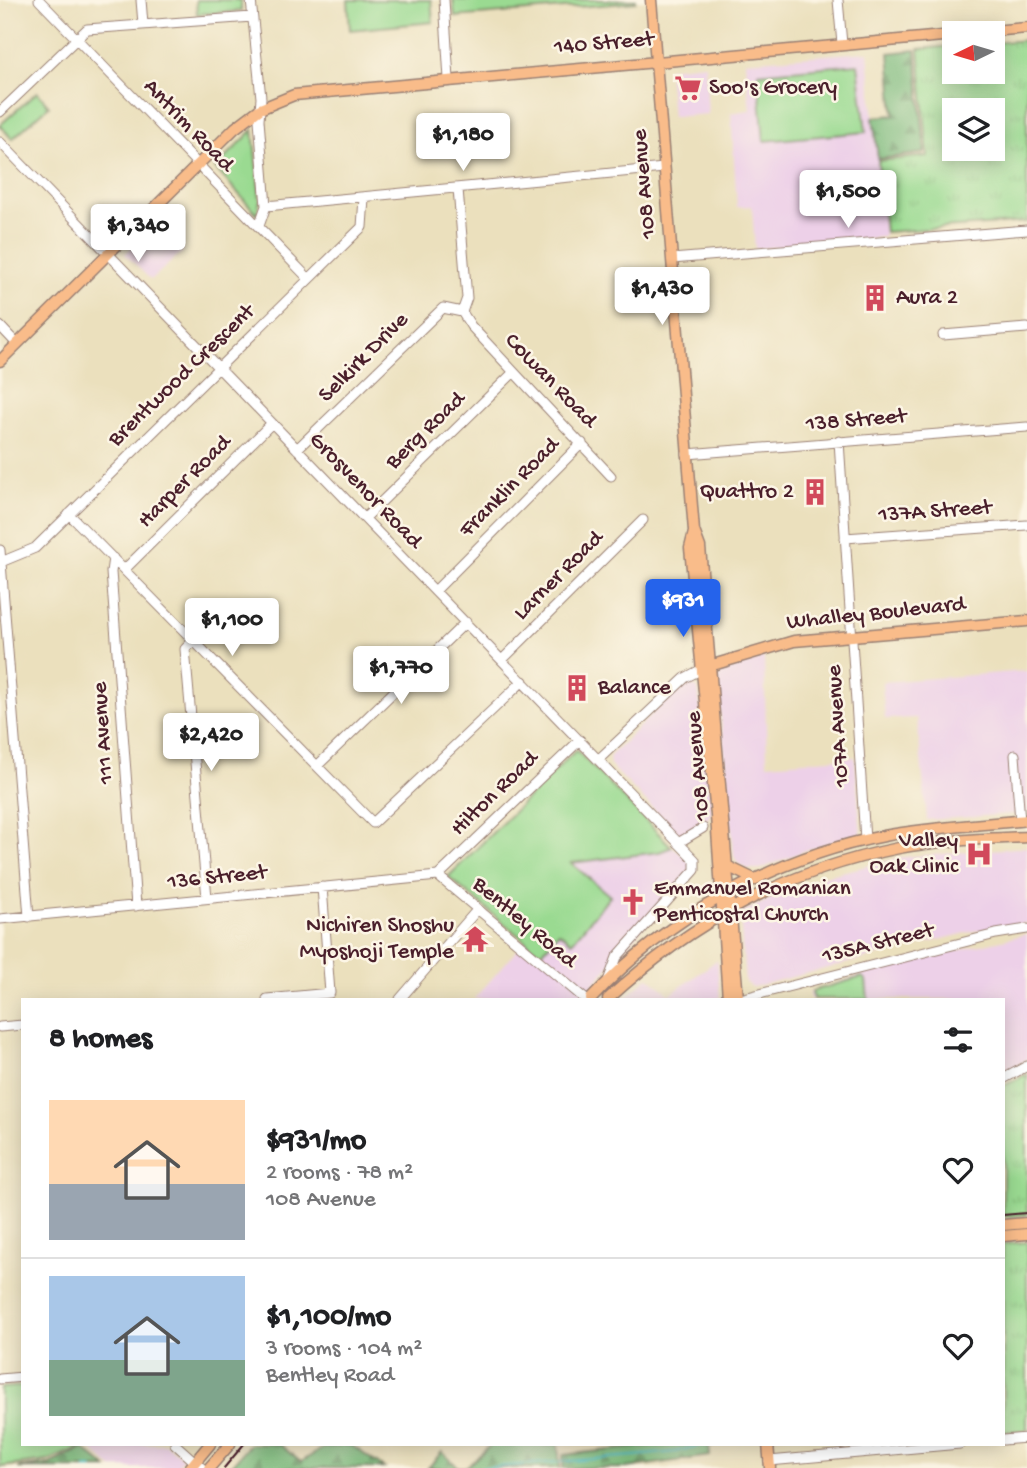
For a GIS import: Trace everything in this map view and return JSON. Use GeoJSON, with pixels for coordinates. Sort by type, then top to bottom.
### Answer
{"type":"FeatureCollection","features":[{"type":"Feature","properties":{"kind":"main road","name":"108 Avenue"},"geometry":{"type":"LineString","coordinates":[[652,0],[694,531],[690,548],[707,667],[729,867],[726,894]]}},
{"type":"Feature","properties":{"kind":"main road"},"geometry":{"type":"LineString","coordinates":[[1005,30],[1027,28]]}},
{"type":"Feature","properties":{"kind":"main road","name":"140 Street"},"geometry":{"type":"LineString","coordinates":[[0,361],[235,128],[260,109],[294,95],[942,36]]}},
{"type":"Feature","properties":{"kind":"main road","name":"Whalley Boulevard"},"geometry":{"type":"LineString","coordinates":[[707,667],[794,641],[850,634],[1027,621]]}},
{"type":"Feature","properties":{"kind":"main road","name":"108 Avenue"},"geometry":{"type":"LineString","coordinates":[[707,667],[726,894],[728,998]]}},
{"type":"Feature","properties":{"kind":"main road"},"geometry":{"type":"LineString","coordinates":[[592,998],[652,942],[726,894],[756,880],[865,840],[926,830],[1023,821]]}},
{"type":"Feature","properties":{"kind":"main road"},"geometry":{"type":"LineString","coordinates":[[609,998],[658,955],[727,910],[785,882],[901,848],[1027,835],[1023,821]]}},
{"type":"Feature","properties":{"kind":"main road"},"geometry":{"type":"LineString","coordinates":[[1006,838],[1023,821]]}},
{"type":"Feature","properties":{"kind":"main road"},"geometry":{"type":"LineString","coordinates":[[729,867],[756,880]]}},
{"type":"Feature","properties":{"kind":"main road","name":"108 Avenue"},"geometry":{"type":"LineString","coordinates":[[727,910],[739,998]]}},
{"type":"Feature","properties":{"kind":"main road"},"geometry":{"type":"LineString","coordinates":[[1005,1225],[1027,1223]]}},
{"type":"Feature","properties":{"kind":"main road"},"geometry":{"type":"LineString","coordinates":[[1005,1236],[1027,1234]]}},
{"type":"Feature","properties":{"kind":"main road"},"geometry":{"type":"LineString","coordinates":[[196,1466],[209,1446]]}},
{"type":"Feature","properties":{"kind":"main road"},"geometry":{"type":"LineString","coordinates":[[209,1468],[228,1446]]}},
{"type":"Feature","properties":{"kind":"main road"},"geometry":{"type":"LineString","coordinates":[[768,1446],[769,1465]]}},
{"type":"Feature","properties":{"kind":"street","name":"Antrim Road"},"geometry":{"type":"LineString","coordinates":[[39,0],[309,279]]}},
{"type":"Feature","properties":{"kind":"street"},"geometry":{"type":"LineString","coordinates":[[141,0],[143,24]]}},
{"type":"Feature","properties":{"kind":"street"},"geometry":{"type":"LineString","coordinates":[[250,0],[266,206],[259,226]]}},
{"type":"Feature","properties":{"kind":"street"},"geometry":{"type":"LineString","coordinates":[[444,0],[449,79]]}},
{"type":"Feature","properties":{"kind":"street"},"geometry":{"type":"LineString","coordinates":[[838,0],[842,44]]}},
{"type":"Feature","properties":{"kind":"street"},"geometry":{"type":"LineString","coordinates":[[0,113],[87,29],[252,17]]}},
{"type":"Feature","properties":{"kind":"street","name":"Grosvenor Road"},"geometry":{"type":"LineString","coordinates":[[0,142],[695,860],[695,870],[617,957],[608,981]]}},
{"type":"Feature","properties":{"kind":"street"},"geometry":{"type":"LineString","coordinates":[[266,206],[664,168]]}},
{"type":"Feature","properties":{"kind":"street"},"geometry":{"type":"LineString","coordinates":[[458,189],[467,298],[462,312]]}},
{"type":"Feature","properties":{"kind":"street","name":"Brentwood Crescent"},"geometry":{"type":"LineString","coordinates":[[1,562],[35,548],[362,227],[365,198]]}},
{"type":"Feature","properties":{"kind":"street"},"geometry":{"type":"LineString","coordinates":[[672,259],[1027,230]]}},
{"type":"Feature","properties":{"kind":"street","name":"Selkirk Drive"},"geometry":{"type":"LineString","coordinates":[[297,449],[443,308],[462,312]]}},
{"type":"Feature","properties":{"kind":"street","name":"Cowan Road"},"geometry":{"type":"LineString","coordinates":[[462,312],[514,372],[611,475]]}},
{"type":"Feature","properties":{"kind":"street"},"geometry":{"type":"LineString","coordinates":[[0,326],[18,344]]}},
{"type":"Feature","properties":{"kind":"street"},"geometry":{"type":"LineString","coordinates":[[943,335],[1027,328]]}},
{"type":"Feature","properties":{"kind":"street","name":"Berg Road"},"geometry":{"type":"LineString","coordinates":[[365,518],[514,372]]}},
{"type":"Feature","properties":{"kind":"street","name":"Harper Road"},"geometry":{"type":"LineString","coordinates":[[125,569],[272,423]]}},
{"type":"Feature","properties":{"kind":"street","name":"138 Street"},"geometry":{"type":"LineString","coordinates":[[688,454],[1027,427]]}},
{"type":"Feature","properties":{"kind":"street","name":"107A Avenue"},"geometry":{"type":"LineString","coordinates":[[839,441],[865,840]]}},
{"type":"Feature","properties":{"kind":"street","name":"Franklin Road"},"geometry":{"type":"LineString","coordinates":[[435,591],[582,443]]}},
{"type":"Feature","properties":{"kind":"street"},"geometry":{"type":"LineString","coordinates":[[69,514],[373,823],[523,681]]}},
{"type":"Feature","properties":{"kind":"street","name":"Larner Road"},"geometry":{"type":"LineString","coordinates":[[502,660],[643,520]]}},
{"type":"Feature","properties":{"kind":"street","name":"137A Street"},"geometry":{"type":"LineString","coordinates":[[845,538],[1027,525]]}},
{"type":"Feature","properties":{"kind":"street"},"geometry":{"type":"LineString","coordinates":[[0,551],[29,917]]}},
{"type":"Feature","properties":{"kind":"street","name":"111 Avenue"},"geometry":{"type":"LineString","coordinates":[[113,558],[113,599],[136,906]]}},
{"type":"Feature","properties":{"kind":"street"},"geometry":{"type":"LineString","coordinates":[[317,766],[466,622]]}},
{"type":"Feature","properties":{"kind":"street"},"geometry":{"type":"LineString","coordinates":[[194,640],[185,649],[207,898]]}},
{"type":"Feature","properties":{"kind":"street","name":"Whalley Boulevard"},"geometry":{"type":"LineString","coordinates":[[599,760],[685,678],[707,667]]}},
{"type":"Feature","properties":{"kind":"street","name":"Hilton Road"},"geometry":{"type":"LineString","coordinates":[[438,876],[580,740]]}},
{"type":"Feature","properties":{"kind":"street"},"geometry":{"type":"LineString","coordinates":[[1015,755],[1023,821]]}},
{"type":"Feature","properties":{"kind":"street"},"geometry":{"type":"LineString","coordinates":[[678,843],[699,830]]}},
{"type":"Feature","properties":{"kind":"street","name":"136 Street"},"geometry":{"type":"LineString","coordinates":[[0,919],[438,876]]}},
{"type":"Feature","properties":{"kind":"street","name":"Bentley Road"},"geometry":{"type":"LineString","coordinates":[[438,876],[584,998]]}},
{"type":"Feature","properties":{"kind":"street"},"geometry":{"type":"LineString","coordinates":[[278,998],[330,993],[322,887]]}},
{"type":"Feature","properties":{"kind":"street"},"geometry":{"type":"LineString","coordinates":[[401,998],[477,910]]}},
{"type":"Feature","properties":{"kind":"street","name":"135A Street"},"geometry":{"type":"LineString","coordinates":[[743,998],[996,934],[1027,929]]}},
{"type":"Feature","properties":{"kind":"street"},"geometry":{"type":"LineString","coordinates":[[0,1027],[21,1025]]}},
{"type":"Feature","properties":{"kind":"street"},"geometry":{"type":"LineString","coordinates":[[1005,1078],[1027,1066]]}},
{"type":"Feature","properties":{"kind":"street"},"geometry":{"type":"LineString","coordinates":[[0,1379],[21,1377]]}},
{"type":"Feature","properties":{"kind":"street"},"geometry":{"type":"LineString","coordinates":[[1005,1440],[1027,1438]]}},
{"type":"Feature","properties":{"kind":"street"},"geometry":{"type":"LineString","coordinates":[[177,1446],[196,1466]]}},
{"type":"Feature","properties":{"kind":"street"},"geometry":{"type":"LineString","coordinates":[[769,1465],[942,1446]]}},
{"type":"Feature","properties":{"kind":"shaded area"},"geometry":{"type":"Polygon","coordinates":[[[868,52],[884,237],[755,249],[752,206],[737,207],[731,113],[750,110],[745,61],[868,52]]]}},
{"type":"Feature","properties":{"kind":"shaded area"},"geometry":{"type":"Polygon","coordinates":[[[705,64],[708,114],[672,117],[668,68],[705,64]]]}},
{"type":"Feature","properties":{"kind":"shaded area"},"geometry":{"type":"Polygon","coordinates":[[[157,220],[184,250],[151,280],[125,254],[157,220]]]}},
{"type":"Feature","properties":{"kind":"shaded area"},"geometry":{"type":"Polygon","coordinates":[[[764,657],[767,764],[855,757],[861,835],[806,850],[761,869],[747,869],[738,864],[734,856],[717,679],[721,672],[764,657]]]}},
{"type":"Feature","properties":{"kind":"shaded area"},"geometry":{"type":"Polygon","coordinates":[[[1027,671],[1027,813],[927,820],[917,718],[885,719],[882,682],[1027,671]]]}},
{"type":"Feature","properties":{"kind":"shaded area"},"geometry":{"type":"Polygon","coordinates":[[[688,685],[698,688],[712,811],[709,817],[686,833],[678,834],[610,765],[609,757],[668,698],[688,685]]]}},
{"type":"Feature","properties":{"kind":"shaded area"},"geometry":{"type":"Polygon","coordinates":[[[672,847],[692,862],[693,869],[582,998],[475,998],[525,941],[540,954],[559,932],[610,896],[570,863],[659,852],[672,847]]]}},
{"type":"Feature","properties":{"kind":"shaded area"},"geometry":{"type":"Polygon","coordinates":[[[1027,847],[1027,923],[974,931],[753,987],[745,982],[740,914],[778,895],[821,877],[905,857],[1027,847]]]}},
{"type":"Feature","properties":{"kind":"shaded area"},"geometry":{"type":"Polygon","coordinates":[[[1027,934],[1027,1059],[1005,1073],[1005,998],[810,998],[810,991],[877,970],[1027,934]]]}},
{"type":"Feature","properties":{"kind":"shaded area"},"geometry":{"type":"Polygon","coordinates":[[[717,960],[720,998],[625,998],[649,977],[670,995],[717,960]]]}},
{"type":"Feature","properties":{"kind":"shaded area"},"geometry":{"type":"Polygon","coordinates":[[[88,1446],[168,1446],[183,1458],[175,1468],[112,1468],[88,1446]]]}},
{"type":"Feature","properties":{"kind":"green space"},"geometry":{"type":"Polygon","coordinates":[[[196,0],[241,0],[241,11],[197,14],[196,0]]]}},
{"type":"Feature","properties":{"kind":"green space"},"geometry":{"type":"Polygon","coordinates":[[[348,0],[431,0],[433,22],[350,30],[348,0]]]}},
{"type":"Feature","properties":{"kind":"green space"},"geometry":{"type":"Polygon","coordinates":[[[453,0],[636,0],[636,2],[455,17],[453,0]]]}},
{"type":"Feature","properties":{"kind":"green space"},"geometry":{"type":"Polygon","coordinates":[[[1027,40],[1027,222],[885,232],[878,161],[928,156],[919,49],[942,47],[942,84],[1005,84],[1005,42],[1027,40]]]}},
{"type":"Feature","properties":{"kind":"green space"},"geometry":{"type":"Polygon","coordinates":[[[916,50],[925,153],[878,159],[873,117],[894,115],[889,53],[916,50]]]}},
{"type":"Feature","properties":{"kind":"green space"},"geometry":{"type":"Polygon","coordinates":[[[858,64],[866,132],[764,141],[758,73],[858,64]]]}},
{"type":"Feature","properties":{"kind":"green space"},"geometry":{"type":"Polygon","coordinates":[[[37,92],[49,106],[12,139],[0,125],[37,92]]]}},
{"type":"Feature","properties":{"kind":"green space"},"geometry":{"type":"Polygon","coordinates":[[[253,130],[260,200],[257,214],[215,168],[253,130]]]}},
{"type":"Feature","properties":{"kind":"green space"},"geometry":{"type":"Polygon","coordinates":[[[576,750],[672,847],[659,852],[571,863],[610,896],[572,942],[559,932],[541,954],[448,877],[576,750]]]}},
{"type":"Feature","properties":{"kind":"green space"},"geometry":{"type":"Polygon","coordinates":[[[862,977],[866,980],[868,998],[813,998],[812,991],[862,977]]]}},
{"type":"Feature","properties":{"kind":"green space"},"geometry":{"type":"Polygon","coordinates":[[[1027,1074],[1027,1215],[1005,1217],[1005,1085],[1027,1074]]]}},
{"type":"Feature","properties":{"kind":"green space"},"geometry":{"type":"Polygon","coordinates":[[[1027,1242],[1027,1430],[1005,1432],[1005,1244],[1027,1242]]]}},
{"type":"Feature","properties":{"kind":"green space"},"geometry":{"type":"Polygon","coordinates":[[[21,1386],[21,1446],[84,1446],[47,1461],[0,1467],[0,1388],[21,1386]]]}},
{"type":"Feature","properties":{"kind":"green space"},"geometry":{"type":"Polygon","coordinates":[[[248,1446],[281,1446],[301,1462],[323,1448],[352,1446],[384,1468],[229,1468],[248,1446]]]}},
{"type":"Feature","properties":{"kind":"green space"},"geometry":{"type":"Polygon","coordinates":[[[490,1446],[558,1446],[560,1468],[428,1468],[442,1452],[458,1467],[466,1467],[490,1446]]]}},
{"type":"Feature","properties":{"kind":"green space"},"geometry":{"type":"Polygon","coordinates":[[[648,1446],[709,1446],[710,1456],[626,1468],[563,1468],[563,1455],[648,1446]]]}},
{"type":"Feature","properties":{"kind":"green space"},"geometry":{"type":"Polygon","coordinates":[[[83,1448],[107,1468],[17,1468],[50,1464],[83,1448]]]}},
{"type":"Feature","properties":{"kind":"waterway"},"geometry":{"type":"LineString","coordinates":[[480,1468],[675,1452],[698,1446]]}},
{"type":"Feature","properties":{"kind":"waterway"},"geometry":{"type":"LineString","coordinates":[[86,1468],[92,1468]]}},
{"type":"Feature","properties":{"kind":"railway"},"geometry":{"type":"LineString","coordinates":[[1005,1215],[1027,1213]]}},
{"type":"Feature","properties":{"kind":"railway"},"geometry":{"type":"LineString","coordinates":[[224,1468],[242,1446]]}},
{"type":"Feature","properties":{"kind":"place","name":"Soo's Grocery"},"geometry":{"type":"Point","coordinates":[688,88]}},
{"type":"Feature","properties":{"kind":"place","name":"Aura 2"},"geometry":{"type":"Point","coordinates":[875,298]}},
{"type":"Feature","properties":{"kind":"place","name":"Quattro 2"},"geometry":{"type":"Point","coordinates":[815,492]}},
{"type":"Feature","properties":{"kind":"place","name":"Balance"},"geometry":{"type":"Point","coordinates":[577,688]}},
{"type":"Feature","properties":{"kind":"place","name":"Valley Oak Clinic"},"geometry":{"type":"Point","coordinates":[979,854]}},
{"type":"Feature","properties":{"kind":"place","name":"Emmanuel Romanian Penticostal Church"},"geometry":{"type":"Point","coordinates":[633,902]}},
{"type":"Feature","properties":{"kind":"place","name":"Nichiren Shoshu Myoshoji Temple"},"geometry":{"type":"Point","coordinates":[475,939]}}]}
